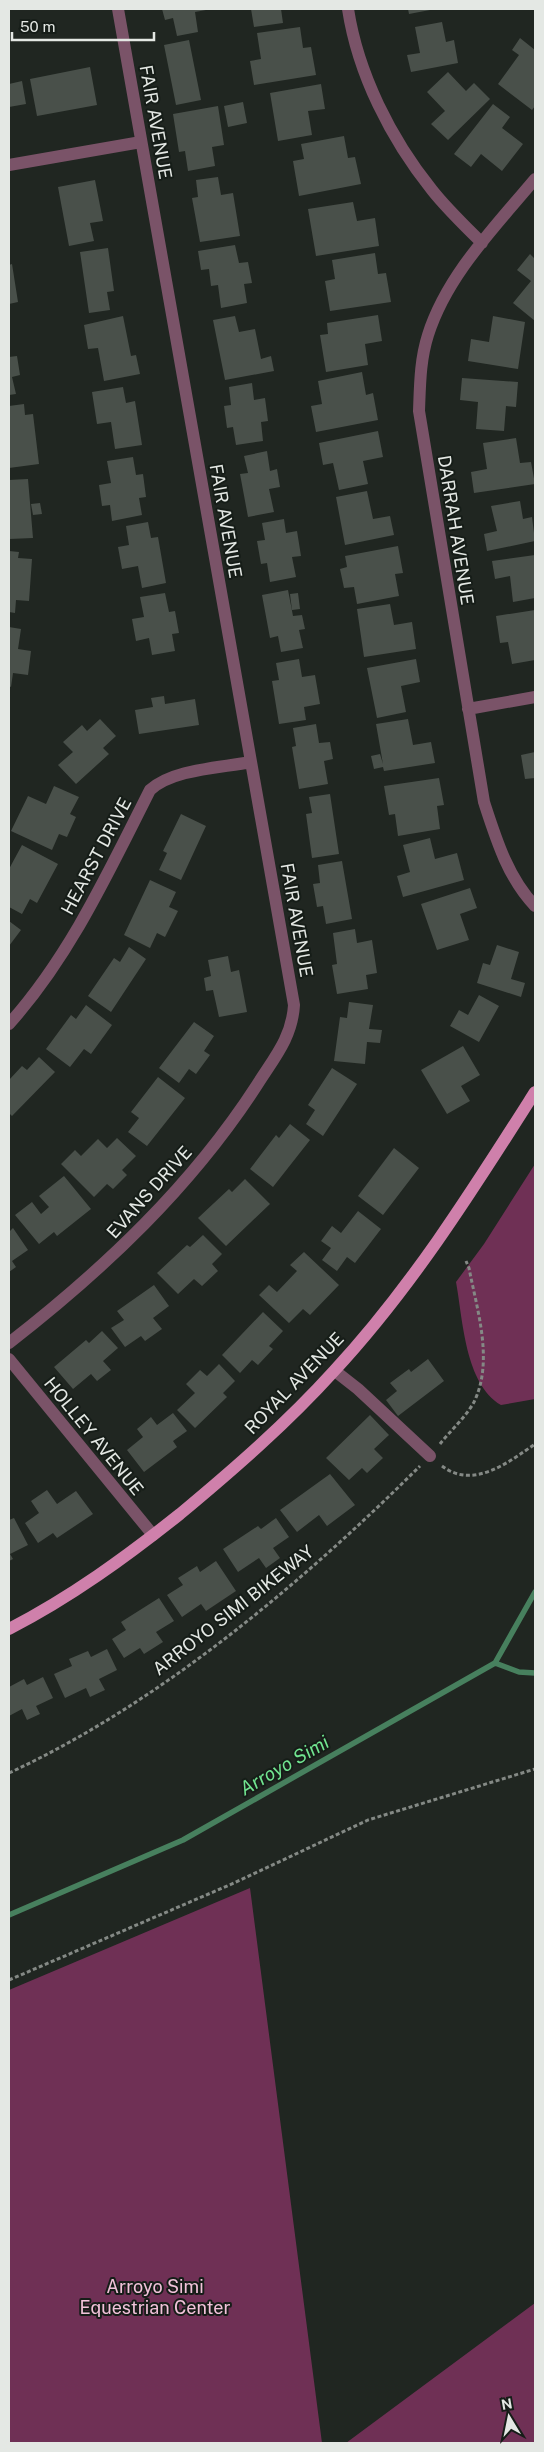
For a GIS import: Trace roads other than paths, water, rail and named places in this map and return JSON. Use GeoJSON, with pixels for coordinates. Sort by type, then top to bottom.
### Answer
{"type":"FeatureCollection","features":[{"type":"Feature","properties":{"kind":"main road","name":"ROYAL AVENUE"},"geometry":{"type":"LineString","coordinates":[[9,1629],[93,1580],[219,1482],[281,1426],[335,1370],[387,1309],[447,1228],[535,1092]]}},
{"type":"Feature","properties":{"kind":"street","name":"FAIR AVENUE"},"geometry":{"type":"LineString","coordinates":[[118,9],[294,1004],[293,1022],[287,1039]]}},
{"type":"Feature","properties":{"kind":"street"},"geometry":{"type":"LineString","coordinates":[[348,9],[363,65],[383,114],[406,153],[433,191],[482,243]]}},
{"type":"Feature","properties":{"kind":"street"},"geometry":{"type":"LineString","coordinates":[[9,165],[141,142]]}},
{"type":"Feature","properties":{"kind":"street","name":"DARRAH AVENUE"},"geometry":{"type":"LineString","coordinates":[[535,180],[482,243],[445,295],[428,336],[420,371],[419,411],[484,802],[497,841],[511,873],[535,906]]}},
{"type":"Feature","properties":{"kind":"street"},"geometry":{"type":"LineString","coordinates":[[468,709],[535,697]]}},
{"type":"Feature","properties":{"kind":"street","name":"HEARST DRIVE"},"geometry":{"type":"LineString","coordinates":[[9,1024],[46,976],[78,928],[150,790],[160,781],[173,776],[251,762]]}},
{"type":"Feature","properties":{"kind":"street","name":"EVANS DRIVE"},"geometry":{"type":"LineString","coordinates":[[9,1342],[68,1297],[117,1253],[176,1191],[240,1110],[287,1039]]}},
{"type":"Feature","properties":{"kind":"street","name":"HOLLEY AVENUE"},"geometry":{"type":"LineString","coordinates":[[9,1359],[153,1535]]}},
{"type":"Feature","properties":{"kind":"street"},"geometry":{"type":"LineString","coordinates":[[335,1370],[430,1456]]}},
{"type":"Feature","properties":{"kind":"waterway","name":"Arroyo Simi"},"geometry":{"type":"LineString","coordinates":[[9,1915],[183,1840],[495,1663],[535,1592]]}},
{"type":"Feature","properties":{"kind":"waterway"},"geometry":{"type":"LineString","coordinates":[[495,1663],[519,1672],[535,1673]]}},
{"type":"Feature","properties":{"kind":"park label","name":"Arroyo Simi Equestrian Center"},"geometry":{"type":"Point","coordinates":[155,2296]}}]}
